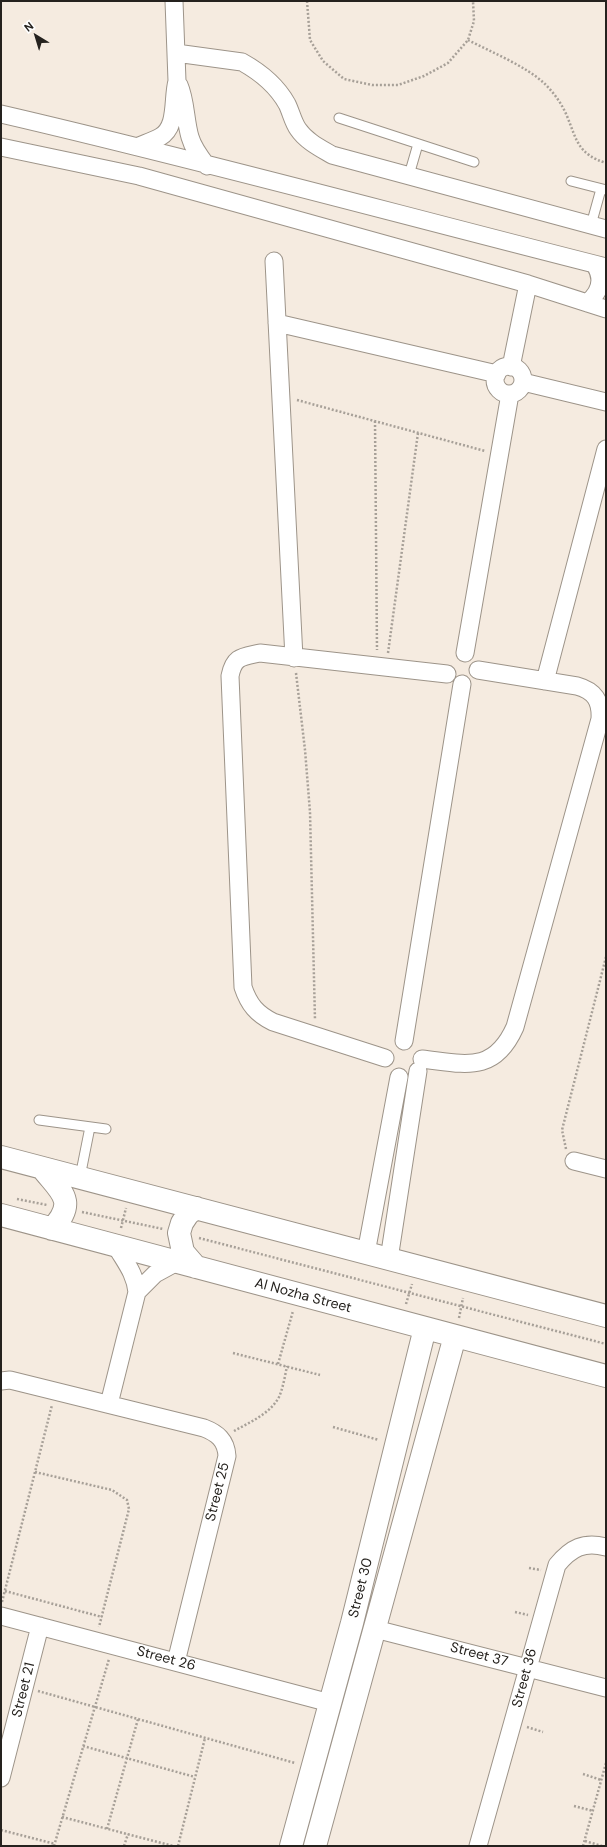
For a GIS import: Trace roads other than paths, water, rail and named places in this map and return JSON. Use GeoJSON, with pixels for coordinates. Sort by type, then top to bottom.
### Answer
{"type":"FeatureCollection","features":[{"type":"Feature","properties":{"kind":"main road"},"geometry":{"type":"LineString","coordinates":[[1,1157],[606,1316]]}},
{"type":"Feature","properties":{"kind":"main road"},"geometry":{"type":"LineString","coordinates":[[42,1168],[65,1198],[64,1214],[52,1229]]}},
{"type":"Feature","properties":{"kind":"main road","name":"Al Nozha Street"},"geometry":{"type":"LineString","coordinates":[[5,1206],[52,1229],[606,1376]]}},
{"type":"Feature","properties":{"kind":"main road"},"geometry":{"type":"LineString","coordinates":[[186,1265],[179,1233],[182,1223],[188,1214],[196,1208]]}},
{"type":"Feature","properties":{"kind":"main road","name":"Street 30"},"geometry":{"type":"LineString","coordinates":[[291,1846],[313,1768],[397,1444],[425,1328]]}},
{"type":"Feature","properties":{"kind":"main road","name":"Street 30"},"geometry":{"type":"LineString","coordinates":[[316,1846],[455,1336]]}},
{"type":"Feature","properties":{"kind":"main road"},"geometry":{"type":"LineString","coordinates":[[413,1377],[428,1378],[442,1384]]}},
{"type":"Feature","properties":{"kind":"street"},"geometry":{"type":"LineString","coordinates":[[139,146],[161,137],[168,129],[172,121],[173,99],[177,81],[174,1]]}},
{"type":"Feature","properties":{"kind":"street"},"geometry":{"type":"LineString","coordinates":[[176,53],[242,62],[260,74],[281,96],[298,130],[313,144],[332,155],[599,227]]}},
{"type":"Feature","properties":{"kind":"street"},"geometry":{"type":"LineString","coordinates":[[177,81],[184,99],[190,138],[197,153],[207,166]]}},
{"type":"Feature","properties":{"kind":"street"},"geometry":{"type":"LineString","coordinates":[[1,114],[139,146],[207,166],[601,266],[599,271],[600,286],[597,292],[587,303]]}},
{"type":"Feature","properties":{"kind":"street"},"geometry":{"type":"LineString","coordinates":[[1,147],[139,176],[528,284],[606,309]]}},
{"type":"Feature","properties":{"kind":"street"},"geometry":{"type":"LineString","coordinates":[[274,261],[294,658]]}},
{"type":"Feature","properties":{"kind":"street"},"geometry":{"type":"LineString","coordinates":[[277,322],[504,370],[519,370],[523,378],[523,382],[519,390],[510,394],[501,391],[498,388],[496,378],[504,370],[528,284]]}},
{"type":"Feature","properties":{"kind":"street"},"geometry":{"type":"LineString","coordinates":[[523,382],[606,402]]}},
{"type":"Feature","properties":{"kind":"street"},"geometry":{"type":"LineString","coordinates":[[465,653],[510,394]]}},
{"type":"Feature","properties":{"kind":"street"},"geometry":{"type":"LineString","coordinates":[[545,680],[606,449]]}},
{"type":"Feature","properties":{"kind":"street"},"geometry":{"type":"LineString","coordinates":[[386,1058],[273,1022],[261,1016],[248,1000],[243,987],[230,676],[231,668],[242,656],[260,653],[447,674]]}},
{"type":"Feature","properties":{"kind":"street"},"geometry":{"type":"LineString","coordinates":[[465,653],[475,659],[478,670],[473,680],[462,684],[453,682],[447,674],[446,669],[450,658],[454,655],[465,653]]}},
{"type":"Feature","properties":{"kind":"street"},"geometry":{"type":"LineString","coordinates":[[389,1259],[420,1065],[416,1046],[411,1042],[404,1041],[392,1046],[387,1051],[386,1058],[389,1070],[399,1077],[406,1078],[420,1065],[467,1065],[483,1062],[501,1050],[508,1042],[515,1027],[600,719],[601,708],[597,697],[588,689],[545,680],[478,670]]}},
{"type":"Feature","properties":{"kind":"street"},"geometry":{"type":"LineString","coordinates":[[404,1041],[462,684]]}},
{"type":"Feature","properties":{"kind":"street"},"geometry":{"type":"LineString","coordinates":[[366,1253],[399,1077]]}},
{"type":"Feature","properties":{"kind":"street"},"geometry":{"type":"LineString","coordinates":[[574,1161],[606,1169]]}},
{"type":"Feature","properties":{"kind":"street"},"geometry":{"type":"LineString","coordinates":[[1,1381],[10,1380],[108,1404],[137,1292],[131,1269],[116,1246]]}},
{"type":"Feature","properties":{"kind":"street"},"geometry":{"type":"LineString","coordinates":[[137,1292],[155,1274],[186,1265]]}},
{"type":"Feature","properties":{"kind":"street","name":"Street 25"},"geometry":{"type":"LineString","coordinates":[[108,1404],[204,1428],[213,1432],[221,1438],[224,1443],[227,1456],[176,1662]]}},
{"type":"Feature","properties":{"kind":"street","name":"Street 36"},"geometry":{"type":"LineString","coordinates":[[478,1846],[557,1565],[567,1553],[582,1546],[597,1545],[606,1547]]}},
{"type":"Feature","properties":{"kind":"street","name":"Street 26"},"geometry":{"type":"LineString","coordinates":[[1,1616],[330,1703]]}},
{"type":"Feature","properties":{"kind":"street","name":"Street 21"},"geometry":{"type":"LineString","coordinates":[[1,1778],[40,1626]]}},
{"type":"Feature","properties":{"kind":"street","name":"Street 37"},"geometry":{"type":"LineString","coordinates":[[375,1628],[606,1688]]}},
{"type":"Feature","properties":{"kind":"lane"},"geometry":{"type":"LineString","coordinates":[[339,118],[474,162]]}},
{"type":"Feature","properties":{"kind":"lane"},"geometry":{"type":"LineString","coordinates":[[409,175],[418,144]]}},
{"type":"Feature","properties":{"kind":"lane"},"geometry":{"type":"LineString","coordinates":[[571,181],[604,190],[599,227]]}},
{"type":"Feature","properties":{"kind":"lane"},"geometry":{"type":"LineString","coordinates":[[39,1120],[106,1129]]}},
{"type":"Feature","properties":{"kind":"lane"},"geometry":{"type":"LineString","coordinates":[[80,1177],[90,1127]]}}]}
